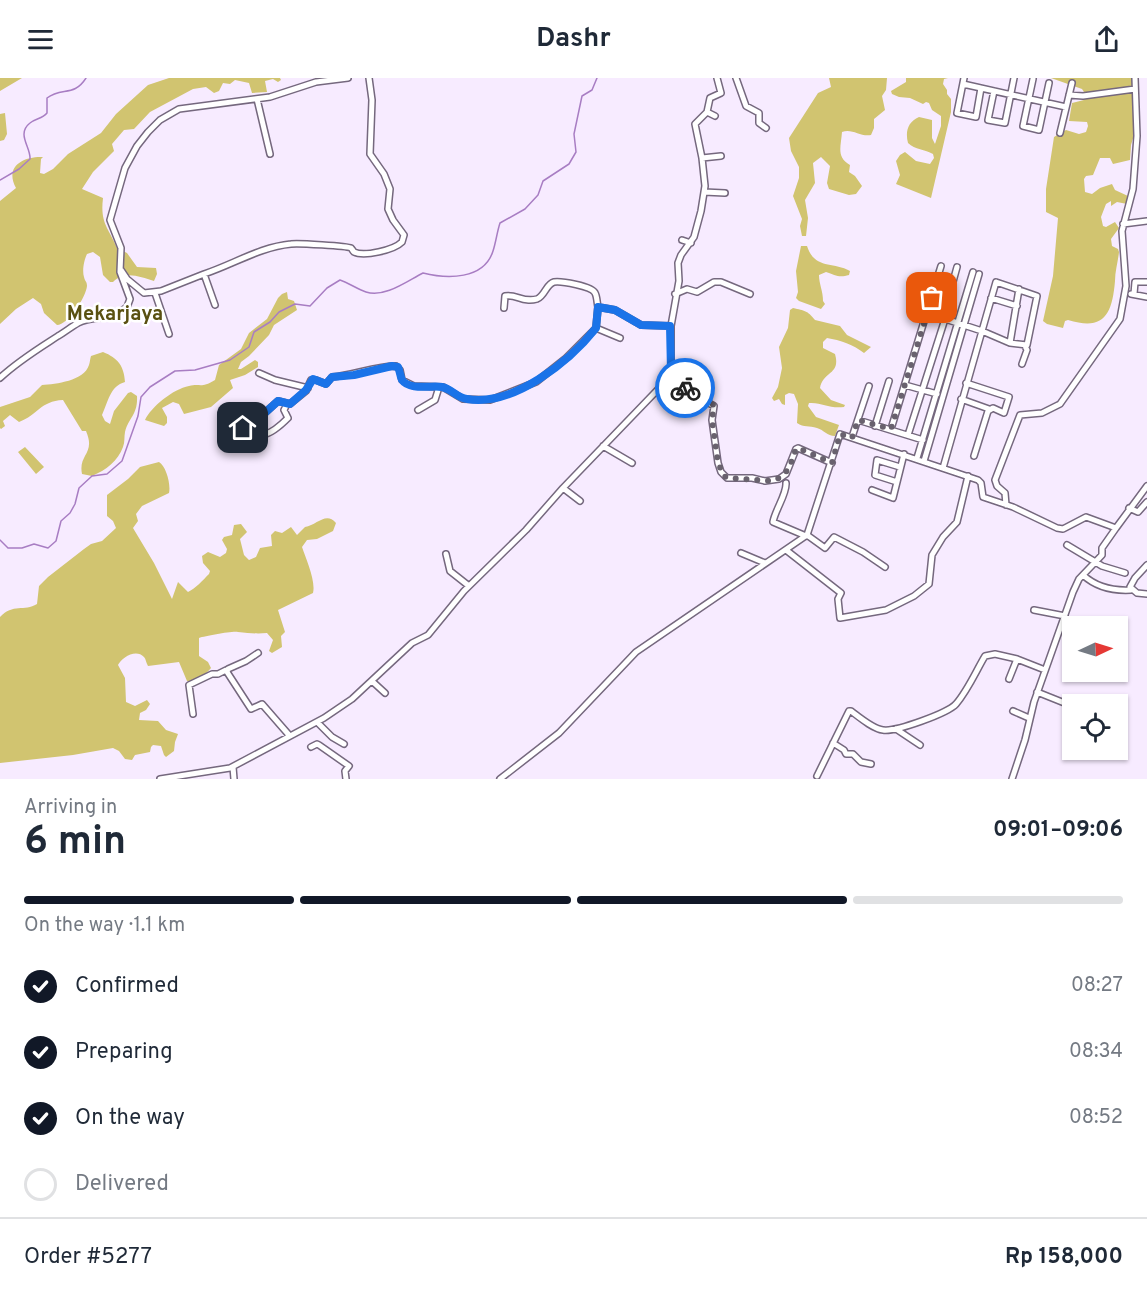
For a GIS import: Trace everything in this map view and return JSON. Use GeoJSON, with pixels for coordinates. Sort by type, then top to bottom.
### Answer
{"type":"FeatureCollection","features":[{"type":"Feature","properties":{"kind":"street"},"geometry":{"type":"LineString","coordinates":[[0,378],[33,351],[78,323],[116,315],[127,307],[129,295],[121,277],[121,248],[110,220],[125,168],[148,132],[160,120],[179,109],[275,96],[316,82],[348,78]]}},
{"type":"Feature","properties":{"kind":"street"},"geometry":{"type":"LineString","coordinates":[[120,268],[127,279],[141,291],[155,293],[265,249],[291,244],[347,248],[364,253],[391,249],[402,242],[404,235],[388,209],[390,188],[384,174],[370,154],[372,100],[369,78]]}},
{"type":"Feature","properties":{"kind":"street"},"geometry":{"type":"LineString","coordinates":[[160,779],[233,767],[317,722],[352,699],[373,682],[412,643],[428,635],[469,586],[526,530],[563,488],[668,379],[671,371],[670,326],[679,281],[679,258],[691,243],[700,219],[699,200],[704,192],[702,158],[696,138],[696,121],[707,112],[710,98],[721,93],[717,78]]}},
{"type":"Feature","properties":{"kind":"street"},"geometry":{"type":"LineString","coordinates":[[736,78],[746,106],[759,113],[758,123],[766,128]]}},
{"type":"Feature","properties":{"kind":"street"},"geometry":{"type":"LineString","coordinates":[[994,91],[988,120],[1005,123],[1014,78]]}},
{"type":"Feature","properties":{"kind":"street"},"geometry":{"type":"LineString","coordinates":[[1006,505],[1005,493],[997,486],[995,480],[1020,415],[1042,413],[1060,404],[1120,319],[1126,294],[1123,224],[1132,189],[1137,136],[1135,78]]}},
{"type":"Feature","properties":{"kind":"street"},"geometry":{"type":"LineString","coordinates":[[1033,79],[1023,126],[1039,130],[1049,84]]}},
{"type":"Feature","properties":{"kind":"street"},"geometry":{"type":"LineString","coordinates":[[981,88],[975,117],[957,113],[963,81],[981,88],[1066,107]]}},
{"type":"Feature","properties":{"kind":"street"},"geometry":{"type":"LineString","coordinates":[[1060,133],[1072,83]]}},
{"type":"Feature","properties":{"kind":"street"},"geometry":{"type":"LineString","coordinates":[[1069,95],[1083,96],[1135,89]]}},
{"type":"Feature","properties":{"kind":"street"},"geometry":{"type":"LineString","coordinates":[[257,99],[270,154]]}},
{"type":"Feature","properties":{"kind":"street"},"geometry":{"type":"LineString","coordinates":[[707,112],[715,116]]}},
{"type":"Feature","properties":{"kind":"street"},"geometry":{"type":"LineString","coordinates":[[702,158],[721,156]]}},
{"type":"Feature","properties":{"kind":"street"},"geometry":{"type":"LineString","coordinates":[[704,192],[725,193]]}},
{"type":"Feature","properties":{"kind":"street"},"geometry":{"type":"LineString","coordinates":[[1123,224],[1147,221]]}},
{"type":"Feature","properties":{"kind":"street"},"geometry":{"type":"LineString","coordinates":[[682,240],[691,243]]}},
{"type":"Feature","properties":{"kind":"street"},"geometry":{"type":"LineString","coordinates":[[891,429],[941,266]]}},
{"type":"Feature","properties":{"kind":"street"},"geometry":{"type":"LineString","coordinates":[[908,435],[957,267]]}},
{"type":"Feature","properties":{"kind":"street"},"geometry":{"type":"LineString","coordinates":[[917,458],[958,323],[976,273],[965,325],[924,461]]}},
{"type":"Feature","properties":{"kind":"street"},"geometry":{"type":"LineString","coordinates":[[204,274],[215,305]]}},
{"type":"Feature","properties":{"kind":"street"},"geometry":{"type":"LineString","coordinates":[[943,468],[997,279],[1037,296],[1028,344],[1025,346]]}},
{"type":"Feature","properties":{"kind":"street"},"geometry":{"type":"LineString","coordinates":[[236,439],[278,401],[290,404],[308,388],[313,379],[326,384],[332,377],[394,365],[400,370],[402,380],[409,384],[445,387],[464,399],[498,398],[536,382],[565,359],[596,328],[598,307],[595,293],[592,289],[583,286],[556,282],[550,284],[542,296],[537,299],[524,301],[505,296],[504,308]]}},
{"type":"Feature","properties":{"kind":"street"},"geometry":{"type":"LineString","coordinates":[[675,294],[687,289],[697,291],[714,282],[721,282],[750,294]]}},
{"type":"Feature","properties":{"kind":"street"},"geometry":{"type":"LineString","coordinates":[[1134,294],[1136,282],[1147,282]]}},
{"type":"Feature","properties":{"kind":"street"},"geometry":{"type":"LineString","coordinates":[[1010,343],[1019,289]]}},
{"type":"Feature","properties":{"kind":"street"},"geometry":{"type":"LineString","coordinates":[[155,293],[169,334]]}},
{"type":"Feature","properties":{"kind":"street"},"geometry":{"type":"LineString","coordinates":[[1126,294],[1147,297]]}},
{"type":"Feature","properties":{"kind":"street"},"geometry":{"type":"LineString","coordinates":[[991,298],[1017,306]]}},
{"type":"Feature","properties":{"kind":"street"},"geometry":{"type":"LineString","coordinates":[[598,307],[615,310],[641,325],[670,326]]}},
{"type":"Feature","properties":{"kind":"street"},"geometry":{"type":"LineString","coordinates":[[927,313],[1010,343],[1025,346]]}},
{"type":"Feature","properties":{"kind":"street"},"geometry":{"type":"LineString","coordinates":[[596,328],[620,338]]}},
{"type":"Feature","properties":{"kind":"street"},"geometry":{"type":"LineString","coordinates":[[1022,364],[1027,350],[1025,346]]}},
{"type":"Feature","properties":{"kind":"street"},"geometry":{"type":"LineString","coordinates":[[259,373],[275,380],[308,388]]}},
{"type":"Feature","properties":{"kind":"street"},"geometry":{"type":"LineString","coordinates":[[668,379],[714,405],[712,420],[718,463],[721,472],[727,478],[772,481],[779,479],[786,474],[798,448],[832,463]]}},
{"type":"Feature","properties":{"kind":"street"},"geometry":{"type":"LineString","coordinates":[[875,426],[889,381]]}},
{"type":"Feature","properties":{"kind":"street"},"geometry":{"type":"LineString","coordinates":[[961,399],[1004,413],[1009,397],[966,383]]}},
{"type":"Feature","properties":{"kind":"street"},"geometry":{"type":"LineString","coordinates":[[905,385],[937,394]]}},
{"type":"Feature","properties":{"kind":"street"},"geometry":{"type":"LineString","coordinates":[[852,438],[869,386]]}},
{"type":"Feature","properties":{"kind":"street"},"geometry":{"type":"LineString","coordinates":[[418,410],[435,400],[439,387]]}},
{"type":"Feature","properties":{"kind":"street"},"geometry":{"type":"LineString","coordinates":[[227,423],[260,436],[272,432],[288,418],[284,410],[287,404]]}},
{"type":"Feature","properties":{"kind":"street"},"geometry":{"type":"LineString","coordinates":[[974,456],[989,410]]}},
{"type":"Feature","properties":{"kind":"street"},"geometry":{"type":"LineString","coordinates":[[858,420],[923,440]]}},
{"type":"Feature","properties":{"kind":"street"},"geometry":{"type":"LineString","coordinates":[[500,779],[559,733],[636,652],[807,536],[840,434],[969,476],[981,483],[983,497],[1058,528],[1063,529],[1086,517],[1116,528]]}},
{"type":"Feature","properties":{"kind":"street"},"geometry":{"type":"LineString","coordinates":[[603,446],[632,464]]}},
{"type":"Feature","properties":{"kind":"street"},"geometry":{"type":"LineString","coordinates":[[872,490],[893,498],[904,454]]}},
{"type":"Feature","properties":{"kind":"street"},"geometry":{"type":"LineString","coordinates":[[897,482],[875,475],[877,460],[900,467]]}},
{"type":"Feature","properties":{"kind":"street"},"geometry":{"type":"LineString","coordinates":[[786,550],[841,593],[838,599],[840,618],[886,610],[914,596],[929,584],[932,555],[943,537],[957,522],[969,476]]}},
{"type":"Feature","properties":{"kind":"street"},"geometry":{"type":"LineString","coordinates":[[786,483],[773,522],[807,536],[825,548],[834,537],[885,567]]}},
{"type":"Feature","properties":{"kind":"street"},"geometry":{"type":"LineString","coordinates":[[1034,610],[1065,616],[1073,592],[1083,575],[1102,555],[1102,548],[1147,486]]}},
{"type":"Feature","properties":{"kind":"street"},"geometry":{"type":"LineString","coordinates":[[563,488],[580,501]]}},
{"type":"Feature","properties":{"kind":"street"},"geometry":{"type":"LineString","coordinates":[[1129,508],[1138,512],[1146,505]]}},
{"type":"Feature","properties":{"kind":"street"},"geometry":{"type":"LineString","coordinates":[[1067,545],[1116,572],[1125,573]]}},
{"type":"Feature","properties":{"kind":"street"},"geometry":{"type":"LineString","coordinates":[[741,553],[765,563]]}},
{"type":"Feature","properties":{"kind":"street"},"geometry":{"type":"LineString","coordinates":[[446,554],[450,571],[469,586]]}},
{"type":"Feature","properties":{"kind":"street"},"geometry":{"type":"LineString","coordinates":[[1131,590],[1130,583],[1147,565]]}},
{"type":"Feature","properties":{"kind":"street"},"geometry":{"type":"LineString","coordinates":[[1117,568],[1135,578]]}},
{"type":"Feature","properties":{"kind":"street"},"geometry":{"type":"LineString","coordinates":[[1083,575],[1098,585],[1147,594]]}},
{"type":"Feature","properties":{"kind":"street"},"geometry":{"type":"LineString","coordinates":[[1011,779],[1025,740],[1037,692],[1062,624]]}},
{"type":"Feature","properties":{"kind":"street"},"geometry":{"type":"LineString","coordinates":[[193,714],[189,685],[212,674],[218,674],[258,653]]}},
{"type":"Feature","properties":{"kind":"street"},"geometry":{"type":"LineString","coordinates":[[817,776],[850,711],[879,729],[896,729],[950,710],[957,703],[985,656],[995,654],[1017,659],[1045,670]]}},
{"type":"Feature","properties":{"kind":"street"},"geometry":{"type":"LineString","coordinates":[[1009,679],[1017,659]]}},
{"type":"Feature","properties":{"kind":"street"},"geometry":{"type":"LineString","coordinates":[[226,670],[250,708],[262,704],[289,735]]}},
{"type":"Feature","properties":{"kind":"street"},"geometry":{"type":"LineString","coordinates":[[373,682],[384,693]]}},
{"type":"Feature","properties":{"kind":"street"},"geometry":{"type":"LineString","coordinates":[[1037,692],[1062,702]]}},
{"type":"Feature","properties":{"kind":"street"},"geometry":{"type":"LineString","coordinates":[[1013,711],[1029,718]]}},
{"type":"Feature","properties":{"kind":"street"},"geometry":{"type":"LineString","coordinates":[[317,722],[332,737],[344,744]]}},
{"type":"Feature","properties":{"kind":"street"},"geometry":{"type":"LineString","coordinates":[[896,729],[920,745]]}},
{"type":"Feature","properties":{"kind":"street"},"geometry":{"type":"LineString","coordinates":[[833,743],[846,754],[853,754],[862,763],[871,764]]}},
{"type":"Feature","properties":{"kind":"street"},"geometry":{"type":"LineString","coordinates":[[311,747],[320,745],[349,766],[345,771],[346,779]]}},
{"type":"Feature","properties":{"kind":"street"},"geometry":{"type":"LineString","coordinates":[[233,767],[234,779]]}},
{"type":"Feature","properties":{"kind":"shaded area"},"geometry":{"type":"Polygon","coordinates":[[[0,78],[22,78],[0,91],[0,78]]]}},
{"type":"Feature","properties":{"kind":"shaded area"},"geometry":{"type":"Polygon","coordinates":[[[169,78],[280,78],[281,80],[278,82],[273,79],[265,81],[267,92],[252,93],[249,83],[235,80],[230,84],[223,83],[219,91],[214,93],[206,87],[193,89],[150,112],[134,129],[124,130],[112,144],[114,151],[93,172],[82,189],[103,198],[104,219],[117,248],[127,253],[137,267],[156,268],[157,274],[154,281],[128,275],[110,282],[103,275],[100,257],[93,252],[87,254],[84,262],[86,291],[76,310],[61,324],[57,325],[44,313],[41,304],[33,298],[16,309],[0,324],[0,201],[16,188],[12,174],[14,168],[29,158],[43,157],[40,173],[44,174],[53,169],[68,154],[101,133],[116,114],[148,85],[169,78]]]}},
{"type":"Feature","properties":{"kind":"shaded area"},"geometry":{"type":"Polygon","coordinates":[[[829,78],[887,78],[886,90],[882,96],[885,110],[874,119],[871,135],[842,132],[841,155],[850,165],[849,172],[862,186],[856,194],[849,195],[829,189],[827,183],[830,166],[821,157],[813,163],[815,183],[805,200],[808,218],[806,236],[802,236],[800,226],[802,219],[793,196],[799,178],[799,167],[791,151],[789,138],[818,93],[831,87],[829,78]]]}},
{"type":"Feature","properties":{"kind":"shaded area"},"geometry":{"type":"Polygon","coordinates":[[[906,78],[948,78],[944,79],[943,84],[951,99],[951,112],[931,198],[896,184],[900,175],[896,161],[900,155],[905,152],[916,161],[930,164],[934,158],[933,154],[908,143],[907,131],[910,124],[919,117],[932,120],[932,138],[935,144],[941,126],[941,116],[932,110],[929,103],[923,104],[892,94],[891,91],[906,82],[906,78]]]}},
{"type":"Feature","properties":{"kind":"shaded area"},"geometry":{"type":"Polygon","coordinates":[[[1051,78],[1131,78],[1138,86],[1139,93],[1134,102],[1138,122],[1131,145],[1130,160],[1113,164],[1110,158],[1100,158],[1093,175],[1086,176],[1084,179],[1085,192],[1092,194],[1112,184],[1115,190],[1128,196],[1127,204],[1117,202],[1111,206],[1111,201],[1106,204],[1101,217],[1103,226],[1106,227],[1115,222],[1119,228],[1111,239],[1112,246],[1119,252],[1111,303],[1104,317],[1098,321],[1080,323],[1068,320],[1065,321],[1063,328],[1043,321],[1053,276],[1058,218],[1046,212],[1046,189],[1054,137],[1066,130],[1079,134],[1086,132],[1088,126],[1087,122],[1069,121],[1072,103],[1084,100],[1086,95],[1082,89],[1051,78]]]}},
{"type":"Feature","properties":{"kind":"shaded area"},"geometry":{"type":"Polygon","coordinates":[[[5,113],[7,134],[4,140],[0,141],[0,114],[5,113]]]}},
{"type":"Feature","properties":{"kind":"shaded area"},"geometry":{"type":"Polygon","coordinates":[[[801,246],[807,246],[810,254],[819,262],[850,271],[846,276],[826,272],[819,275],[825,304],[821,309],[796,298],[798,292],[796,271],[801,246]]]}},
{"type":"Feature","properties":{"kind":"shaded area"},"geometry":{"type":"Polygon","coordinates":[[[287,292],[288,299],[294,301],[297,310],[274,325],[269,335],[241,362],[238,369],[255,360],[258,362],[258,367],[230,380],[233,388],[211,407],[184,414],[179,404],[173,402],[162,408],[167,417],[167,423],[164,426],[145,420],[157,404],[176,391],[215,380],[219,365],[241,349],[249,333],[267,319],[278,298],[287,292]]]}},
{"type":"Feature","properties":{"kind":"shaded area"},"geometry":{"type":"Polygon","coordinates":[[[793,308],[806,311],[815,320],[840,326],[847,335],[871,347],[864,353],[837,340],[827,338],[823,342],[823,348],[835,354],[836,366],[824,378],[820,388],[831,400],[845,405],[839,407],[809,403],[808,406],[816,417],[839,425],[835,436],[797,423],[798,404],[794,394],[785,395],[785,405],[779,399],[774,401],[772,398],[778,387],[782,368],[779,347],[788,328],[790,310],[793,308]]]}},
{"type":"Feature","properties":{"kind":"shaded area"},"geometry":{"type":"Polygon","coordinates":[[[103,352],[119,363],[125,382],[116,387],[110,395],[102,415],[105,421],[110,424],[114,411],[128,393],[131,392],[137,396],[135,412],[125,432],[123,447],[115,461],[107,468],[92,476],[82,474],[82,462],[88,449],[89,439],[86,431],[82,431],[63,400],[49,403],[19,422],[10,415],[3,421],[5,426],[0,428],[0,407],[30,397],[42,385],[62,382],[82,375],[89,365],[91,356],[103,352]]]}},
{"type":"Feature","properties":{"kind":"shaded area"},"geometry":{"type":"Polygon","coordinates":[[[25,447],[44,467],[36,474],[18,452],[25,447]]]}},
{"type":"Feature","properties":{"kind":"shaded area"},"geometry":{"type":"Polygon","coordinates":[[[159,462],[164,467],[167,476],[169,493],[142,506],[136,514],[138,521],[133,528],[172,599],[178,582],[188,592],[209,574],[210,571],[203,563],[202,556],[208,552],[220,557],[226,553],[227,549],[222,540],[232,535],[234,525],[241,524],[247,532],[240,539],[244,555],[249,560],[256,557],[260,548],[272,546],[271,535],[275,531],[282,533],[291,527],[297,535],[305,527],[329,518],[336,523],[333,531],[317,539],[307,540],[302,547],[312,576],[313,593],[278,610],[285,632],[281,636],[282,647],[272,653],[269,651],[273,640],[267,633],[235,632],[199,638],[199,656],[208,662],[211,668],[194,680],[187,681],[179,662],[148,666],[144,657],[137,653],[125,657],[120,662],[118,665],[125,678],[126,702],[135,706],[147,700],[150,704],[140,713],[139,720],[158,721],[166,730],[178,734],[174,751],[166,757],[161,746],[153,745],[150,752],[135,755],[132,760],[125,759],[119,751],[113,748],[0,763],[0,617],[9,610],[37,604],[39,586],[48,577],[91,544],[102,541],[116,528],[107,516],[107,495],[140,467],[159,462]]]}},
{"type":"Feature","properties":{"kind":"waterway"},"geometry":{"type":"LineString","coordinates":[[0,180],[19,169],[30,159],[24,132],[30,123],[47,113],[47,98],[77,88],[86,78]]}},
{"type":"Feature","properties":{"kind":"waterway"},"geometry":{"type":"LineString","coordinates":[[0,540],[8,548],[22,548],[34,544],[48,548],[56,541],[61,521],[70,513],[75,504],[79,488],[92,476],[107,474],[122,461],[138,416],[141,397],[150,387],[175,371],[195,370],[230,360],[249,347],[254,332],[270,322],[279,312],[295,304],[310,306],[327,288],[340,280],[366,292],[381,293],[396,288],[423,273],[453,276],[464,275],[482,268],[493,251],[500,223],[525,209],[538,195],[543,181],[569,164],[576,152],[574,134],[582,96],[592,90],[597,78]]}},
{"type":"Feature","properties":{"kind":"way so far"},"geometry":{"type":"LineString","coordinates":[[685,388],[714,405],[712,420],[718,463],[721,472],[727,478],[752,478],[765,481],[779,479],[786,474],[798,448],[832,463],[840,434],[852,438],[858,420],[891,429],[932,298]]}},
{"type":"Feature","properties":{"kind":"district","name":"Mekarjaya"},"geometry":{"type":"Point","coordinates":[115,313]}},
{"type":"Feature","properties":{"kind":"route"},"geometry":{"type":"LineString","coordinates":[[243,428],[246,430],[278,401],[290,404],[306,390],[313,379],[326,384],[332,377],[354,375],[392,366],[398,367],[405,383],[414,386],[445,387],[459,397],[469,400],[498,398],[536,382],[565,359],[596,328],[598,307],[615,310],[641,325],[670,326],[671,371],[668,379],[685,388]]}}]}
